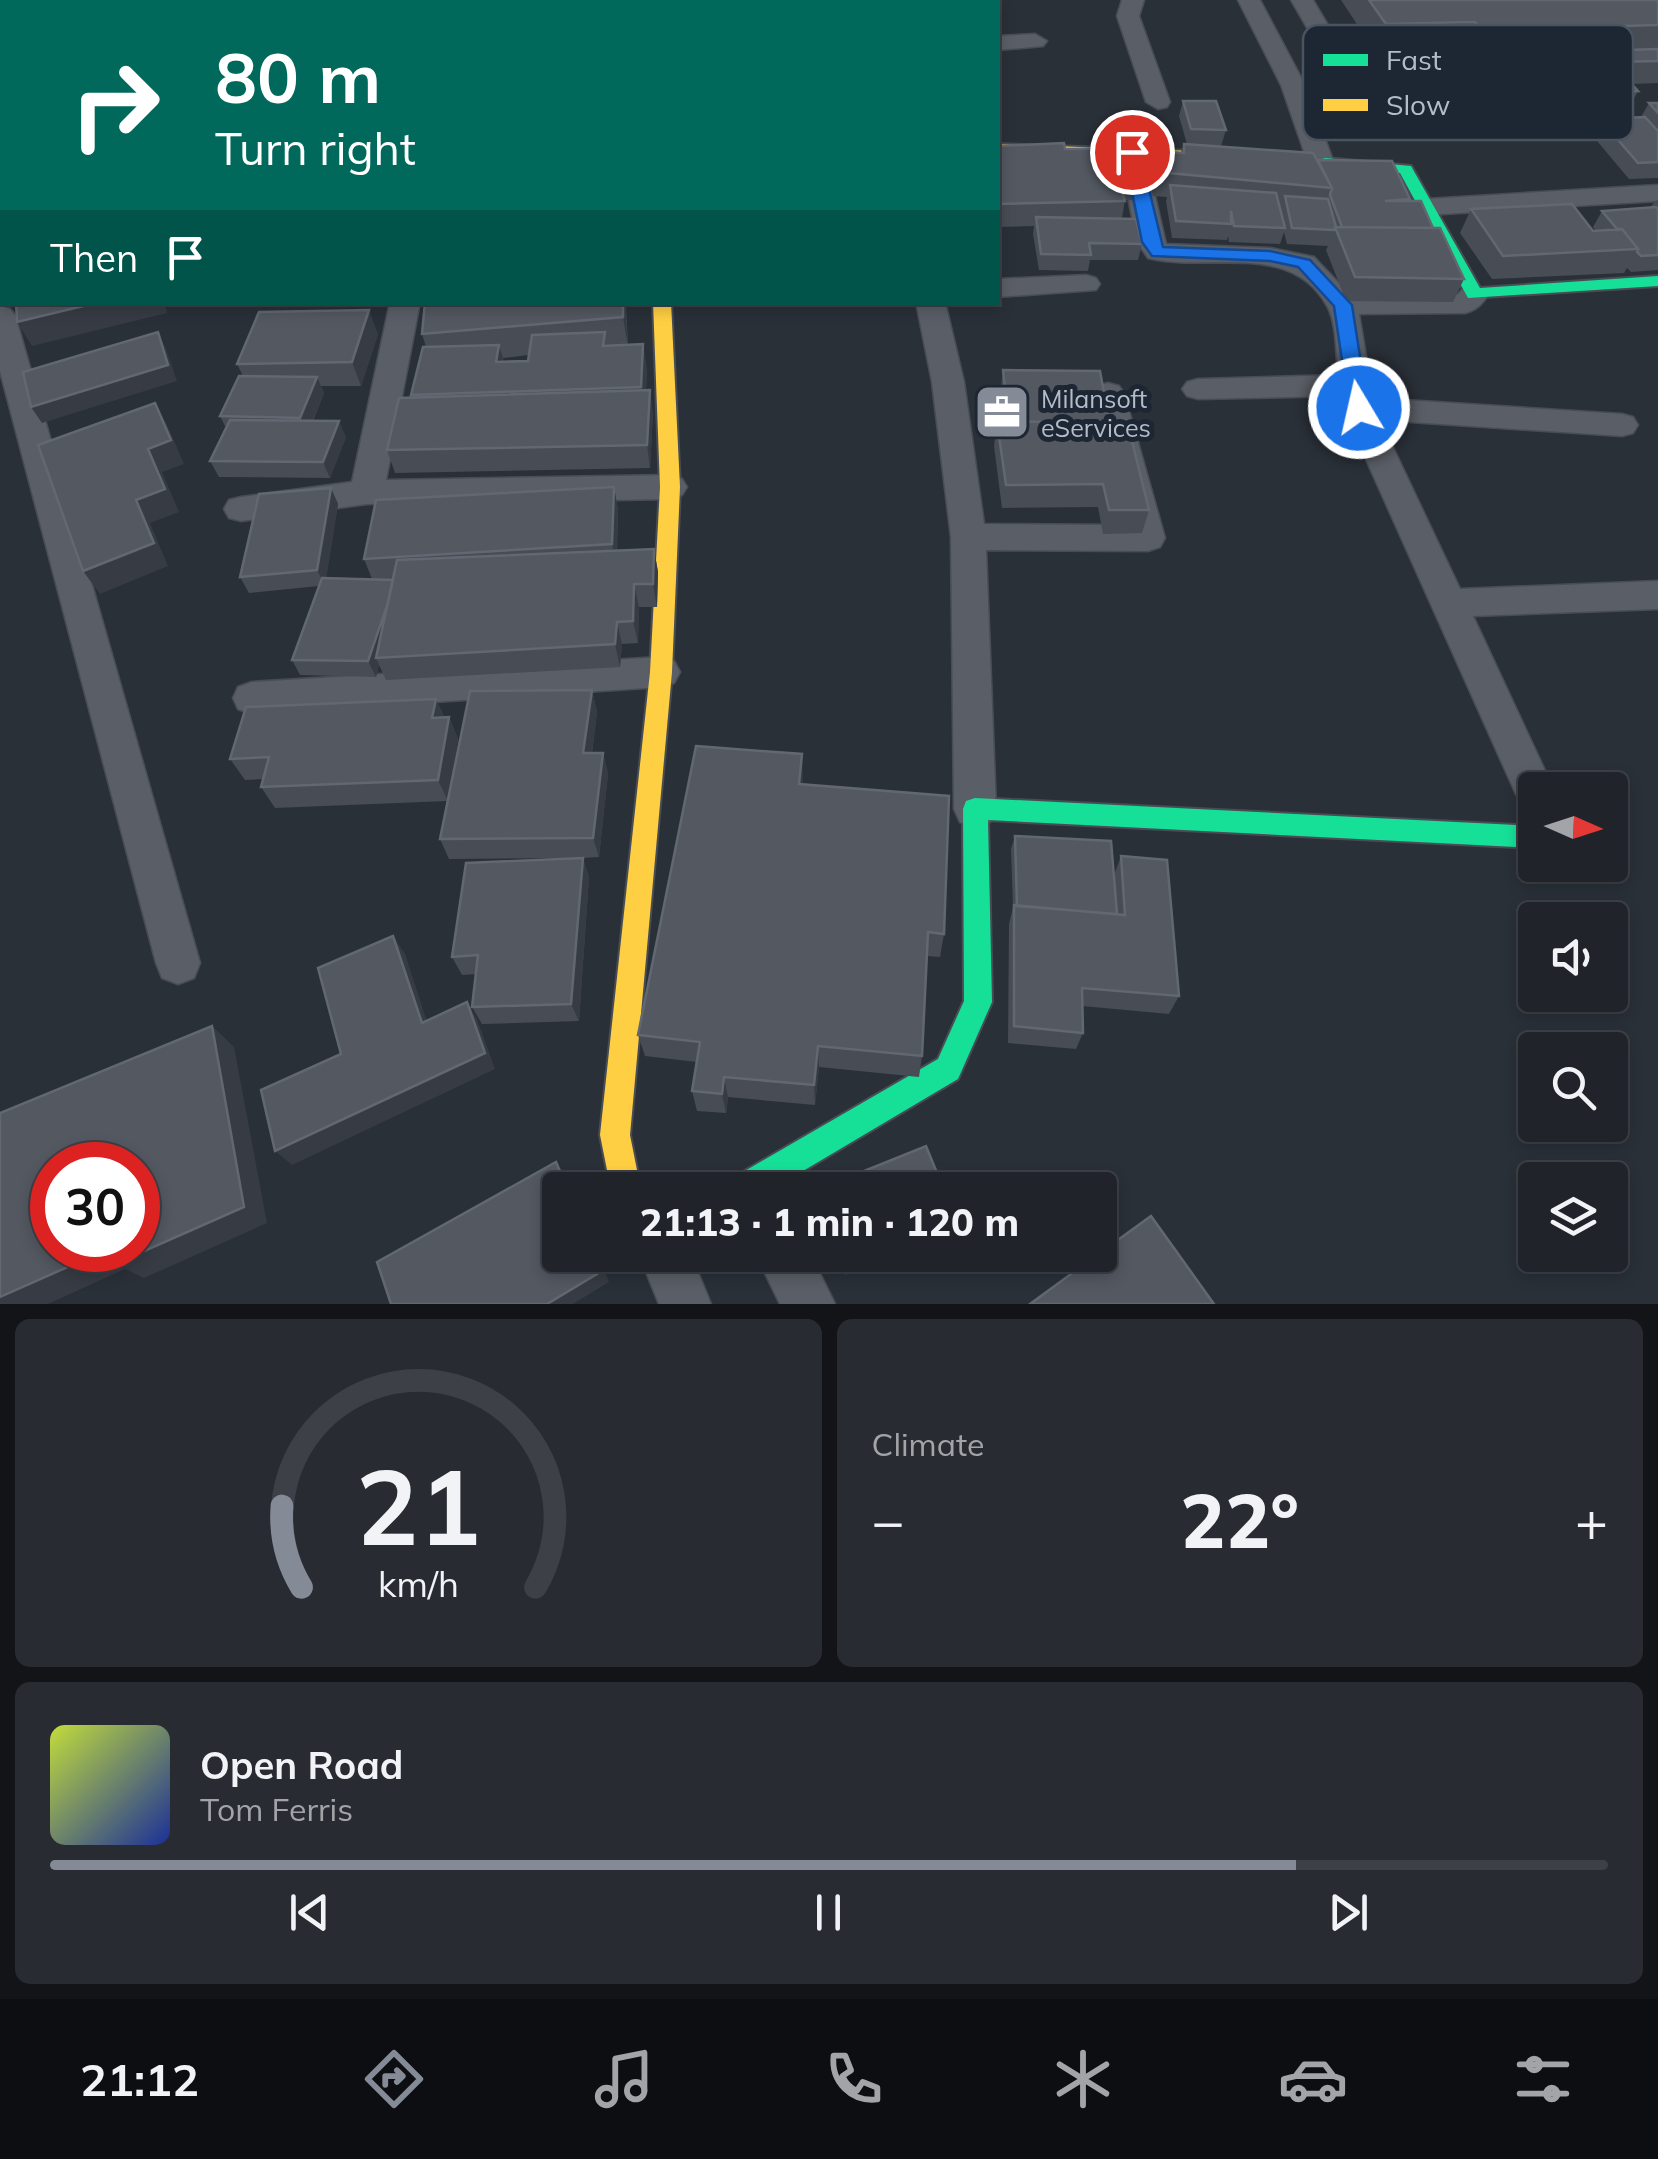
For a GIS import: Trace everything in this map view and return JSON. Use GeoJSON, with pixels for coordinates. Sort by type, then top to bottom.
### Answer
{"type":"FeatureCollection","features":[{"type":"Feature","properties":{"kind":"street"},"geometry":{"type":"LineString","coordinates":[[1133,0],[1128,16],[1158,102]]}},
{"type":"Feature","properties":{"kind":"street"},"geometry":{"type":"LineString","coordinates":[[1249,0],[1293,85],[1303,128]]}},
{"type":"Feature","properties":{"kind":"street"},"geometry":{"type":"LineString","coordinates":[[1302,0],[1316,25]]}},
{"type":"Feature","properties":{"kind":"street"},"geometry":{"type":"LineString","coordinates":[[1000,43],[1035,41]]}},
{"type":"Feature","properties":{"kind":"street"},"geometry":{"type":"LineString","coordinates":[[1306,140],[1311,162],[1405,168],[1474,294]]}},
{"type":"Feature","properties":{"kind":"street"},"geometry":{"type":"LineString","coordinates":[[1000,148],[1243,158]]}},
{"type":"Feature","properties":{"kind":"street"},"geometry":{"type":"LineString","coordinates":[[1132,152],[1150,242],[1158,252],[1270,256],[1304,263],[1343,305],[1357,396],[1526,772]]}},
{"type":"Feature","properties":{"kind":"street"},"geometry":{"type":"LineString","coordinates":[[1426,207],[1658,193]]}},
{"type":"Feature","properties":{"kind":"street"},"geometry":{"type":"LineString","coordinates":[[1343,305],[1465,304],[1474,294],[1658,281]]}},
{"type":"Feature","properties":{"kind":"street"},"geometry":{"type":"LineString","coordinates":[[1000,288],[1086,284]]}},
{"type":"Feature","properties":{"kind":"street"},"geometry":{"type":"LineString","coordinates":[[366,492],[404,305]]}},
{"type":"Feature","properties":{"kind":"street"},"geometry":{"type":"LineString","coordinates":[[622,1172],[615,1135],[662,672],[670,487],[662,305]]}},
{"type":"Feature","properties":{"kind":"street"},"geometry":{"type":"LineString","coordinates":[[774,1172],[948,1069],[978,1002],[968,537],[948,382],[931,305]]}},
{"type":"Feature","properties":{"kind":"street"},"geometry":{"type":"LineString","coordinates":[[0,314],[178,963]]}},
{"type":"Feature","properties":{"kind":"street"},"geometry":{"type":"LineString","coordinates":[[1198,389],[1357,396],[1622,424]]}},
{"type":"Feature","properties":{"kind":"street"},"geometry":{"type":"LineString","coordinates":[[968,537],[1148,538],[1108,394]]}},
{"type":"Feature","properties":{"kind":"street"},"geometry":{"type":"LineString","coordinates":[[242,508],[366,492],[670,487]]}},
{"type":"Feature","properties":{"kind":"street"},"geometry":{"type":"LineString","coordinates":[[1448,603],[1658,595]]}},
{"type":"Feature","properties":{"kind":"street"},"geometry":{"type":"LineString","coordinates":[[252,698],[662,672]]}},
{"type":"Feature","properties":{"kind":"street"},"geometry":{"type":"LineString","coordinates":[[976,809],[1518,835]]}},
{"type":"Feature","properties":{"kind":"street"},"geometry":{"type":"LineString","coordinates":[[673,1272],[686,1304]]}},
{"type":"Feature","properties":{"kind":"street"},"geometry":{"type":"LineString","coordinates":[[791,1272],[809,1304]]}},
{"type":"Feature","properties":{"kind":"building"},"geometry":{"type":"Polygon","coordinates":[[[1369,0],[1658,0],[1658,25],[1386,24],[1369,0]]]}},
{"type":"Feature","properties":{"kind":"building"},"geometry":{"type":"Polygon","coordinates":[[[1658,49],[1658,61],[1633,62],[1633,50],[1658,49]]]}},
{"type":"Feature","properties":{"kind":"building"},"geometry":{"type":"Polygon","coordinates":[[[1183,101],[1216,101],[1226,130],[1191,129],[1183,101]]]}},
{"type":"Feature","properties":{"kind":"building"},"geometry":{"type":"Polygon","coordinates":[[[1645,117],[1658,131],[1658,162],[1638,163],[1618,140],[1633,140],[1633,118],[1645,117]]]}},
{"type":"Feature","properties":{"kind":"building"},"geometry":{"type":"Polygon","coordinates":[[[1064,143],[1065,149],[1129,148],[1139,176],[1117,177],[1125,201],[1000,204],[1000,146],[1064,143]]]}},
{"type":"Feature","properties":{"kind":"building"},"geometry":{"type":"Polygon","coordinates":[[[1184,144],[1313,153],[1332,188],[1158,172],[1153,151],[1184,153],[1184,144]]]}},
{"type":"Feature","properties":{"kind":"building"},"geometry":{"type":"Polygon","coordinates":[[[1318,160],[1392,161],[1410,199],[1385,201],[1421,201],[1433,228],[1342,227],[1330,195],[1332,188],[1318,160]]]}},
{"type":"Feature","properties":{"kind":"building"},"geometry":{"type":"Polygon","coordinates":[[[1170,185],[1276,193],[1285,228],[1234,226],[1231,211],[1231,224],[1176,221],[1170,185]]]}},
{"type":"Feature","properties":{"kind":"building"},"geometry":{"type":"Polygon","coordinates":[[[1285,196],[1328,199],[1336,227],[1292,228],[1285,196]]]}},
{"type":"Feature","properties":{"kind":"building"},"geometry":{"type":"Polygon","coordinates":[[[1572,204],[1593,231],[1622,229],[1638,249],[1503,256],[1471,209],[1572,204]]]}},
{"type":"Feature","properties":{"kind":"building"},"geometry":{"type":"Polygon","coordinates":[[[1656,207],[1658,255],[1641,256],[1622,229],[1618,230],[1602,211],[1656,207]]]}},
{"type":"Feature","properties":{"kind":"building"},"geometry":{"type":"Polygon","coordinates":[[[1036,217],[1136,219],[1142,244],[1089,243],[1091,255],[1041,254],[1036,217]]]}},
{"type":"Feature","properties":{"kind":"building"},"geometry":{"type":"Polygon","coordinates":[[[1335,227],[1440,228],[1464,279],[1355,277],[1335,227]]]}},
{"type":"Feature","properties":{"kind":"building"},"geometry":{"type":"Polygon","coordinates":[[[16,305],[88,305],[17,322],[16,305]]]}},
{"type":"Feature","properties":{"kind":"building"},"geometry":{"type":"Polygon","coordinates":[[[425,305],[623,305],[623,317],[422,334],[425,305]]]}},
{"type":"Feature","properties":{"kind":"building"},"geometry":{"type":"Polygon","coordinates":[[[369,310],[352,362],[237,364],[259,312],[369,310]]]}},
{"type":"Feature","properties":{"kind":"building"},"geometry":{"type":"Polygon","coordinates":[[[158,332],[168,365],[31,407],[23,372],[158,332]]]}},
{"type":"Feature","properties":{"kind":"building"},"geometry":{"type":"Polygon","coordinates":[[[605,332],[603,346],[643,344],[641,387],[411,395],[423,347],[499,345],[496,362],[528,361],[532,335],[605,332]]]}},
{"type":"Feature","properties":{"kind":"building"},"geometry":{"type":"Polygon","coordinates":[[[1003,370],[1100,371],[1109,421],[1009,422],[1003,370]]]}},
{"type":"Feature","properties":{"kind":"building"},"geometry":{"type":"Polygon","coordinates":[[[239,376],[317,377],[300,418],[220,416],[239,376]]]}},
{"type":"Feature","properties":{"kind":"building"},"geometry":{"type":"Polygon","coordinates":[[[650,390],[647,445],[387,450],[399,398],[650,390]]]}},
{"type":"Feature","properties":{"kind":"building"},"geometry":{"type":"Polygon","coordinates":[[[155,403],[171,440],[148,449],[165,489],[136,500],[154,543],[83,571],[38,445],[155,403]]]}},
{"type":"Feature","properties":{"kind":"building"},"geometry":{"type":"Polygon","coordinates":[[[230,420],[339,421],[323,462],[210,461],[230,420]]]}},
{"type":"Feature","properties":{"kind":"building"},"geometry":{"type":"Polygon","coordinates":[[[1127,421],[1149,510],[1109,510],[1103,484],[1006,485],[997,422],[1127,421]]]}},
{"type":"Feature","properties":{"kind":"building"},"geometry":{"type":"Polygon","coordinates":[[[614,487],[612,544],[364,559],[376,500],[614,487]]]}},
{"type":"Feature","properties":{"kind":"building"},"geometry":{"type":"Polygon","coordinates":[[[331,488],[317,570],[240,577],[259,494],[331,488]]]}},
{"type":"Feature","properties":{"kind":"building"},"geometry":{"type":"Polygon","coordinates":[[[654,549],[653,584],[634,584],[633,621],[617,622],[615,644],[376,658],[397,560],[654,549]]]}},
{"type":"Feature","properties":{"kind":"building"},"geometry":{"type":"Polygon","coordinates":[[[322,578],[393,580],[368,661],[292,660],[322,578]]]}},
{"type":"Feature","properties":{"kind":"building"},"geometry":{"type":"Polygon","coordinates":[[[592,690],[583,753],[603,753],[593,838],[440,839],[470,691],[592,690]]]}},
{"type":"Feature","properties":{"kind":"building"},"geometry":{"type":"Polygon","coordinates":[[[436,699],[432,718],[449,717],[438,780],[261,787],[269,757],[230,759],[246,707],[436,699]]]}},
{"type":"Feature","properties":{"kind":"building"},"geometry":{"type":"Polygon","coordinates":[[[696,746],[802,754],[799,784],[949,796],[944,934],[928,932],[922,1056],[818,1046],[814,1085],[724,1077],[722,1094],[692,1091],[700,1042],[638,1035],[696,746]]]}},
{"type":"Feature","properties":{"kind":"building"},"geometry":{"type":"Polygon","coordinates":[[[1015,836],[1111,841],[1117,914],[1017,906],[1015,836]]]}},
{"type":"Feature","properties":{"kind":"building"},"geometry":{"type":"Polygon","coordinates":[[[1121,856],[1167,860],[1179,996],[1082,988],[1083,1033],[1014,1026],[1014,905],[1125,915],[1121,856]]]}},
{"type":"Feature","properties":{"kind":"building"},"geometry":{"type":"Polygon","coordinates":[[[583,858],[571,1004],[472,1007],[478,955],[452,957],[466,863],[583,858]]]}},
{"type":"Feature","properties":{"kind":"building"},"geometry":{"type":"Polygon","coordinates":[[[393,936],[422,1023],[467,1002],[485,1053],[275,1151],[261,1090],[341,1054],[318,968],[393,936]]]}},
{"type":"Feature","properties":{"kind":"building"},"geometry":{"type":"Polygon","coordinates":[[[212,1026],[244,1207],[160,1244],[160,1142],[30,1142],[30,1272],[56,1272],[0,1297],[0,1113],[212,1026]]]}},
{"type":"Feature","properties":{"kind":"building"},"geometry":{"type":"Polygon","coordinates":[[[926,1146],[937,1172],[861,1172],[926,1146]]]}},
{"type":"Feature","properties":{"kind":"building"},"geometry":{"type":"Polygon","coordinates":[[[556,1162],[560,1172],[542,1172],[542,1272],[600,1272],[547,1304],[391,1304],[377,1262],[556,1162]]]}},
{"type":"Feature","properties":{"kind":"building"},"geometry":{"type":"Polygon","coordinates":[[[1151,1216],[1214,1304],[1030,1304],[1074,1272],[1117,1272],[1117,1241],[1151,1216]]]}},
{"type":"Feature","properties":{"kind":"traffic: fast"},"geometry":{"type":"LineString","coordinates":[[1325,163],[1405,169],[1474,294],[1658,281]]}},
{"type":"Feature","properties":{"kind":"traffic: fast"},"geometry":{"type":"LineString","coordinates":[[773,1172],[948,1069],[978,1002],[975,809],[1518,836]]}},
{"type":"Feature","properties":{"kind":"traffic: slow"},"geometry":{"type":"LineString","coordinates":[[1000,149],[1222,157]]}},
{"type":"Feature","properties":{"kind":"traffic: slow"},"geometry":{"type":"LineString","coordinates":[[622,1172],[615,1135],[661,672],[670,487],[662,305]]}},
{"type":"Feature","properties":{"kind":"place","name":"Milansoft eServices"},"geometry":{"type":"Point","coordinates":[1002,412]}},
{"type":"Feature","properties":{"kind":"route"},"geometry":{"type":"LineString","coordinates":[[1132,152],[1150,242],[1158,252],[1270,256],[1304,263],[1343,305],[1359,408]]}}]}
